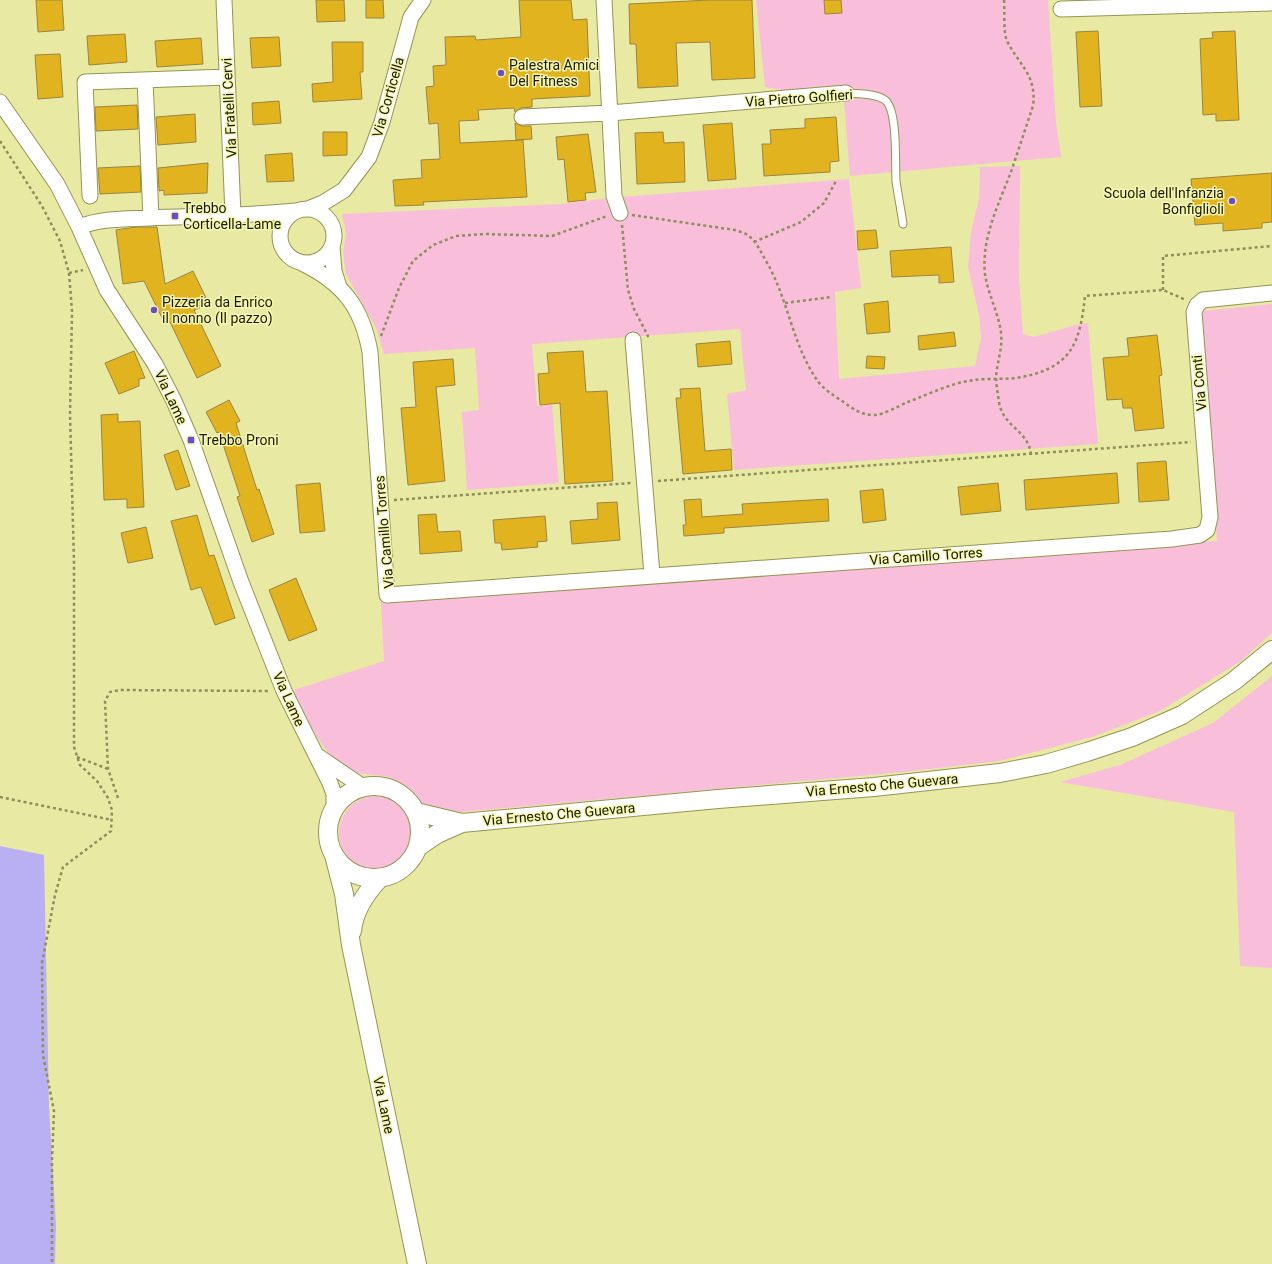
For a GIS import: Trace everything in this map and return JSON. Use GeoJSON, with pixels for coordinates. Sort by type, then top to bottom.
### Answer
{"type":"FeatureCollection","features":[{"type":"Feature","properties":{"kind":"street","name":"Via Fratelli Cervi"},"geometry":{"type":"LineString","coordinates":[[224,0],[234,215]]}},
{"type":"Feature","properties":{"kind":"street","name":"Via Corticella"},"geometry":{"type":"LineString","coordinates":[[331,223],[344,190],[369,157],[382,122],[411,17],[423,0]]}},
{"type":"Feature","properties":{"kind":"street"},"geometry":{"type":"LineString","coordinates":[[604,0],[614,196],[620,213]]}},
{"type":"Feature","properties":{"kind":"street"},"geometry":{"type":"LineString","coordinates":[[1061,9],[1196,3],[1272,3]]}},
{"type":"Feature","properties":{"kind":"street"},"geometry":{"type":"LineString","coordinates":[[90,196],[85,82],[227,77]]}},
{"type":"Feature","properties":{"kind":"street"},"geometry":{"type":"LineString","coordinates":[[145,80],[151,218]]}},
{"type":"Feature","properties":{"kind":"street","name":"Via Pietro Golfieri"},"geometry":{"type":"LineString","coordinates":[[522,117],[610,113],[846,93]]}},
{"type":"Feature","properties":{"kind":"street","name":"Via Lame"},"geometry":{"type":"LineString","coordinates":[[0,102],[57,184],[108,290],[155,364],[174,401],[191,440],[241,582],[284,691],[300,724],[319,757],[330,783],[334,794],[334,808]]}},
{"type":"Feature","properties":{"kind":"street","name":"Via Corticella"},"geometry":{"type":"LineString","coordinates":[[279,236],[284,221],[302,210],[322,203],[344,190]]}},
{"type":"Feature","properties":{"kind":"street","name":"Via Corticella"},"geometry":{"type":"LineString","coordinates":[[79,227],[107,220],[192,215],[251,215],[302,210],[317,211],[325,216],[331,223],[334,239],[332,248]]}},
{"type":"Feature","properties":{"kind":"street"},"geometry":{"type":"LineString","coordinates":[[251,215],[272,228],[279,236],[280,244],[288,256],[302,263],[311,263],[320,260],[327,255],[332,248]]}},
{"type":"Feature","properties":{"kind":"street","name":"Via Camillo Torres"},"geometry":{"type":"LineString","coordinates":[[332,248],[334,271],[339,287]]}},
{"type":"Feature","properties":{"kind":"street","name":"Via Camillo Torres"},"geometry":{"type":"LineString","coordinates":[[302,263],[318,271],[339,287],[356,308],[366,330],[370,352],[387,595],[652,575],[1164,540],[1200,535]]}},
{"type":"Feature","properties":{"kind":"street"},"geometry":{"type":"LineString","coordinates":[[1197,305],[1203,300],[1213,298],[1272,294]]}},
{"type":"Feature","properties":{"kind":"street","name":"Via Conti"},"geometry":{"type":"LineString","coordinates":[[1197,305],[1194,320],[1210,517],[1207,530],[1200,535]]}},
{"type":"Feature","properties":{"kind":"street"},"geometry":{"type":"LineString","coordinates":[[633,340],[652,575]]}},
{"type":"Feature","properties":{"kind":"street","name":"Via Ernesto Che Guevara"},"geometry":{"type":"LineString","coordinates":[[418,847],[437,834],[462,824],[726,798],[874,787],[1000,773],[1046,764],[1132,737],[1182,715],[1234,681],[1272,650]]}},
{"type":"Feature","properties":{"kind":"street","name":"Via Lame"},"geometry":{"type":"LineString","coordinates":[[319,757],[362,787]]}},
{"type":"Feature","properties":{"kind":"street"},"geometry":{"type":"LineString","coordinates":[[379,786],[397,792],[410,803],[416,812],[421,831],[418,847],[414,856],[405,867],[394,874],[379,879],[364,878],[354,874],[342,866],[334,855],[329,843],[328,829],[334,808],[347,795],[362,787],[379,786]]}},
{"type":"Feature","properties":{"kind":"street","name":"Via Ernesto Che Guevara"},"geometry":{"type":"LineString","coordinates":[[416,812],[462,824]]}},
{"type":"Feature","properties":{"kind":"street","name":"Via Lame"},"geometry":{"type":"LineString","coordinates":[[334,855],[344,894],[351,945],[417,1264]]}},
{"type":"Feature","properties":{"kind":"street","name":"Via Lame"},"geometry":{"type":"LineString","coordinates":[[351,945],[352,925],[357,909],[366,894],[379,879]]}},
{"type":"Feature","properties":{"kind":"lane","name":"Via Pietro Golfieri"},"geometry":{"type":"LineString","coordinates":[[846,93],[879,97],[886,100],[889,106],[892,117],[896,182],[903,224]]}},
{"type":"Feature","properties":{"kind":"path"},"geometry":{"type":"LineString","coordinates":[[1004,0],[1007,39],[1023,64],[1032,83],[1034,95],[1032,106],[1012,168],[992,219],[985,250],[985,273],[1001,333],[1001,352],[996,377],[999,403],[1004,416],[1030,443],[1031,454]]}},
{"type":"Feature","properties":{"kind":"path"},"geometry":{"type":"LineString","coordinates":[[0,141],[42,206],[60,241],[69,273],[72,311],[70,414],[74,562],[74,747],[80,766],[97,781],[108,798],[112,810],[111,831],[63,867],[42,963],[43,1055],[54,1111],[52,1160],[52,1264]]}},
{"type":"Feature","properties":{"kind":"path"},"geometry":{"type":"LineString","coordinates":[[754,242],[801,222],[824,203],[836,181]]}},
{"type":"Feature","properties":{"kind":"path"},"geometry":{"type":"LineString","coordinates":[[620,213],[624,236],[628,290],[634,309],[648,336],[633,340]]}},
{"type":"Feature","properties":{"kind":"path"},"geometry":{"type":"LineString","coordinates":[[370,352],[379,340],[399,288],[413,261],[433,245],[456,236],[485,234],[552,236],[603,217],[620,213],[735,230],[748,235],[754,242],[776,279],[798,343],[817,381],[858,413],[876,415],[943,389],[972,380],[996,377],[1017,378],[1035,374],[1051,368],[1068,353],[1079,335],[1085,296],[1164,290],[1197,305]]}},
{"type":"Feature","properties":{"kind":"path"},"geometry":{"type":"LineString","coordinates":[[1164,290],[1163,256],[1272,246]]}},
{"type":"Feature","properties":{"kind":"path"},"geometry":{"type":"LineString","coordinates":[[785,303],[832,297]]}},
{"type":"Feature","properties":{"kind":"path"},"geometry":{"type":"LineString","coordinates":[[381,501],[1204,441]]}},
{"type":"Feature","properties":{"kind":"path"},"geometry":{"type":"LineString","coordinates":[[118,798],[108,769],[105,701],[110,692],[120,690],[284,691]]}},
{"type":"Feature","properties":{"kind":"path"},"geometry":{"type":"LineString","coordinates":[[77,757],[108,769]]}},
{"type":"Feature","properties":{"kind":"path"},"geometry":{"type":"LineString","coordinates":[[0,797],[112,820]]}},
{"type":"Feature","properties":{"kind":"shaded area"},"geometry":{"type":"Polygon","coordinates":[[[756,0],[1048,0],[1056,122],[1061,157],[850,176],[844,100],[765,87],[756,0]]]}},
{"type":"Feature","properties":{"kind":"shaded area"},"geometry":{"type":"Polygon","coordinates":[[[1020,166],[1019,278],[1023,334],[1034,337],[1088,323],[1098,444],[734,470],[727,394],[746,390],[740,329],[532,344],[537,406],[552,405],[559,483],[467,490],[462,412],[479,410],[475,348],[384,354],[376,328],[346,274],[343,254],[346,233],[342,214],[562,204],[608,198],[849,179],[861,288],[835,292],[839,379],[975,366],[981,338],[979,315],[968,267],[971,232],[979,199],[980,167],[1020,166]]]}},
{"type":"Feature","properties":{"kind":"shaded area"},"geometry":{"type":"Polygon","coordinates":[[[1272,304],[1272,633],[1241,661],[1160,711],[1092,737],[1000,761],[904,772],[461,812],[429,808],[419,803],[400,783],[392,778],[355,773],[342,766],[325,748],[309,724],[291,691],[384,661],[381,602],[1217,541],[1202,311],[1272,304]]]}},
{"type":"Feature","properties":{"kind":"shaded area"},"geometry":{"type":"Polygon","coordinates":[[[1272,676],[1272,968],[1240,966],[1234,812],[1060,782],[1120,765],[1213,723],[1272,676]]]}},
{"type":"Feature","properties":{"kind":"shaded area"},"geometry":{"type":"Polygon","coordinates":[[[376,796],[390,799],[402,807],[410,819],[413,833],[410,847],[402,859],[390,867],[376,870],[362,867],[350,859],[342,847],[339,833],[342,819],[350,807],[362,799],[376,796]]]}},
{"type":"Feature","properties":{"kind":"shaded area"},"geometry":{"type":"Polygon","coordinates":[[[0,846],[44,855],[49,1106],[56,1225],[55,1264],[0,1264],[0,846]]]}},
{"type":"Feature","properties":{"kind":"building"},"geometry":{"type":"Polygon","coordinates":[[[36,0],[62,0],[64,30],[38,32],[36,0]]]}},
{"type":"Feature","properties":{"kind":"building"},"geometry":{"type":"Polygon","coordinates":[[[316,0],[344,0],[345,21],[317,22],[316,0]]]}},
{"type":"Feature","properties":{"kind":"building"},"geometry":{"type":"Polygon","coordinates":[[[366,0],[383,0],[384,18],[366,18],[366,0]]]}},
{"type":"Feature","properties":{"kind":"building"},"geometry":{"type":"Polygon","coordinates":[[[519,0],[571,0],[573,20],[587,19],[590,96],[532,99],[532,107],[521,108],[515,112],[514,108],[478,110],[479,120],[459,121],[460,143],[523,140],[527,197],[423,202],[424,205],[395,206],[393,180],[422,178],[421,160],[440,159],[438,123],[429,124],[426,87],[434,86],[433,66],[446,65],[445,37],[475,36],[476,40],[521,37],[519,0]]]}},
{"type":"Feature","properties":{"kind":"building"},"geometry":{"type":"Polygon","coordinates":[[[709,0],[752,0],[755,78],[712,80],[710,42],[676,43],[678,86],[638,88],[636,44],[630,44],[629,4],[709,0]]]}},
{"type":"Feature","properties":{"kind":"building"},"geometry":{"type":"Polygon","coordinates":[[[824,0],[841,0],[842,13],[825,14],[824,0]]]}},
{"type":"Feature","properties":{"kind":"building"},"geometry":{"type":"Polygon","coordinates":[[[1098,31],[1102,106],[1080,107],[1076,32],[1098,31]]]}},
{"type":"Feature","properties":{"kind":"building"},"geometry":{"type":"Polygon","coordinates":[[[1235,31],[1239,120],[1216,121],[1216,114],[1203,115],[1200,39],[1213,38],[1212,32],[1235,31]]]}},
{"type":"Feature","properties":{"kind":"building"},"geometry":{"type":"Polygon","coordinates":[[[125,34],[127,62],[89,65],[87,36],[125,34]]]}},
{"type":"Feature","properties":{"kind":"building"},"geometry":{"type":"Polygon","coordinates":[[[279,37],[281,66],[252,68],[250,38],[279,37]]]}},
{"type":"Feature","properties":{"kind":"building"},"geometry":{"type":"Polygon","coordinates":[[[201,38],[203,64],[157,67],[155,41],[201,38]]]}},
{"type":"Feature","properties":{"kind":"building"},"geometry":{"type":"Polygon","coordinates":[[[332,42],[363,42],[363,72],[360,72],[362,99],[313,102],[312,84],[333,82],[332,42]]]}},
{"type":"Feature","properties":{"kind":"building"},"geometry":{"type":"Polygon","coordinates":[[[60,54],[63,97],[38,99],[35,55],[60,54]]]}},
{"type":"Feature","properties":{"kind":"building"},"geometry":{"type":"Polygon","coordinates":[[[279,101],[281,123],[253,125],[252,103],[279,101]]]}},
{"type":"Feature","properties":{"kind":"building"},"geometry":{"type":"Polygon","coordinates":[[[137,105],[138,129],[96,131],[95,107],[137,105]]]}},
{"type":"Feature","properties":{"kind":"building"},"geometry":{"type":"Polygon","coordinates":[[[195,114],[196,142],[158,145],[156,117],[195,114]]]}},
{"type":"Feature","properties":{"kind":"building"},"geometry":{"type":"Polygon","coordinates":[[[836,117],[839,161],[830,162],[830,172],[764,176],[762,144],[771,144],[770,130],[805,128],[805,119],[836,117]]]}},
{"type":"Feature","properties":{"kind":"building"},"geometry":{"type":"Polygon","coordinates":[[[515,123],[522,126],[531,126],[532,139],[516,140],[515,123]]]}},
{"type":"Feature","properties":{"kind":"building"},"geometry":{"type":"Polygon","coordinates":[[[732,123],[736,179],[708,181],[703,125],[732,123]]]}},
{"type":"Feature","properties":{"kind":"building"},"geometry":{"type":"Polygon","coordinates":[[[323,132],[347,132],[347,155],[323,156],[323,132]]]}},
{"type":"Feature","properties":{"kind":"building"},"geometry":{"type":"Polygon","coordinates":[[[663,132],[664,143],[684,142],[685,182],[637,184],[635,133],[663,132]]]}},
{"type":"Feature","properties":{"kind":"building"},"geometry":{"type":"Polygon","coordinates":[[[588,134],[596,192],[585,193],[586,200],[568,202],[564,159],[558,160],[556,137],[588,134]]]}},
{"type":"Feature","properties":{"kind":"building"},"geometry":{"type":"Polygon","coordinates":[[[292,153],[294,181],[267,182],[265,155],[292,153]]]}},
{"type":"Feature","properties":{"kind":"building"},"geometry":{"type":"Polygon","coordinates":[[[208,163],[207,193],[164,195],[164,190],[159,191],[158,168],[208,163]]]}},
{"type":"Feature","properties":{"kind":"building"},"geometry":{"type":"Polygon","coordinates":[[[140,166],[141,192],[100,194],[98,168],[140,166]]]}},
{"type":"Feature","properties":{"kind":"building","name":"Scuola dell'Infanzia Bonfiglioli"},"geometry":{"type":"Polygon","coordinates":[[[1272,173],[1272,222],[1262,223],[1262,228],[1223,231],[1223,223],[1195,225],[1191,179],[1272,173]]]}},
{"type":"Feature","properties":{"kind":"building"},"geometry":{"type":"Polygon","coordinates":[[[136,227],[157,227],[165,284],[193,271],[209,304],[194,310],[221,366],[197,378],[170,322],[165,324],[144,281],[123,284],[116,230],[136,227]]]}},
{"type":"Feature","properties":{"kind":"building"},"geometry":{"type":"Polygon","coordinates":[[[876,230],[878,248],[858,250],[857,231],[876,230]]]}},
{"type":"Feature","properties":{"kind":"building"},"geometry":{"type":"Polygon","coordinates":[[[951,247],[954,282],[939,283],[939,275],[892,277],[890,251],[951,247]]]}},
{"type":"Feature","properties":{"kind":"building"},"geometry":{"type":"Polygon","coordinates":[[[888,301],[890,332],[867,334],[864,304],[888,301]]]}},
{"type":"Feature","properties":{"kind":"building"},"geometry":{"type":"Polygon","coordinates":[[[954,332],[956,346],[919,350],[918,336],[954,332]]]}},
{"type":"Feature","properties":{"kind":"building"},"geometry":{"type":"Polygon","coordinates":[[[1157,335],[1162,375],[1159,376],[1164,428],[1135,431],[1132,408],[1123,408],[1122,399],[1107,400],[1103,358],[1129,356],[1127,338],[1157,335]]]}},
{"type":"Feature","properties":{"kind":"building"},"geometry":{"type":"Polygon","coordinates":[[[730,341],[732,364],[698,367],[696,344],[730,341]]]}},
{"type":"Feature","properties":{"kind":"building"},"geometry":{"type":"Polygon","coordinates":[[[134,351],[145,378],[139,379],[139,386],[119,394],[105,363],[134,351]]]}},
{"type":"Feature","properties":{"kind":"building"},"geometry":{"type":"Polygon","coordinates":[[[583,351],[586,392],[607,391],[613,481],[565,484],[560,403],[540,405],[538,374],[549,373],[547,353],[583,351]]]}},
{"type":"Feature","properties":{"kind":"building"},"geometry":{"type":"Polygon","coordinates":[[[867,356],[885,357],[884,369],[866,368],[867,356]]]}},
{"type":"Feature","properties":{"kind":"building"},"geometry":{"type":"Polygon","coordinates":[[[453,359],[455,385],[436,387],[445,481],[408,485],[401,408],[416,407],[413,362],[453,359]]]}},
{"type":"Feature","properties":{"kind":"building"},"geometry":{"type":"Polygon","coordinates":[[[700,388],[705,451],[731,449],[732,470],[683,474],[676,398],[681,398],[680,389],[700,388]]]}},
{"type":"Feature","properties":{"kind":"building"},"geometry":{"type":"Polygon","coordinates":[[[229,400],[240,421],[236,423],[257,490],[259,489],[274,534],[252,542],[237,497],[240,496],[219,432],[217,433],[206,412],[229,400]]]}},
{"type":"Feature","properties":{"kind":"building"},"geometry":{"type":"Polygon","coordinates":[[[118,414],[118,422],[140,421],[144,507],[127,508],[127,499],[104,500],[101,415],[118,414]]]}},
{"type":"Feature","properties":{"kind":"building"},"geometry":{"type":"Polygon","coordinates":[[[178,450],[190,486],[176,490],[164,455],[178,450]]]}},
{"type":"Feature","properties":{"kind":"building"},"geometry":{"type":"Polygon","coordinates":[[[1166,461],[1169,500],[1139,502],[1137,463],[1166,461]]]}},
{"type":"Feature","properties":{"kind":"building"},"geometry":{"type":"Polygon","coordinates":[[[1117,473],[1119,503],[1026,510],[1024,480],[1117,473]]]}},
{"type":"Feature","properties":{"kind":"building"},"geometry":{"type":"Polygon","coordinates":[[[320,483],[325,531],[300,533],[296,485],[320,483]]]}},
{"type":"Feature","properties":{"kind":"building"},"geometry":{"type":"Polygon","coordinates":[[[998,483],[1001,511],[961,515],[958,487],[998,483]]]}},
{"type":"Feature","properties":{"kind":"building"},"geometry":{"type":"Polygon","coordinates":[[[883,489],[886,520],[863,523],[860,491],[883,489]]]}},
{"type":"Feature","properties":{"kind":"building"},"geometry":{"type":"Polygon","coordinates":[[[701,499],[702,517],[743,514],[742,504],[828,499],[829,521],[724,528],[724,533],[684,536],[683,525],[686,525],[684,500],[701,499]]]}},
{"type":"Feature","properties":{"kind":"building"},"geometry":{"type":"Polygon","coordinates":[[[617,502],[620,540],[572,544],[570,521],[598,519],[597,503],[617,502]]]}},
{"type":"Feature","properties":{"kind":"building"},"geometry":{"type":"Polygon","coordinates":[[[436,514],[438,532],[460,531],[462,551],[420,554],[418,515],[436,514]]]}},
{"type":"Feature","properties":{"kind":"building"},"geometry":{"type":"Polygon","coordinates":[[[197,515],[209,556],[214,555],[235,618],[215,625],[201,587],[191,590],[171,521],[197,515]]]}},
{"type":"Feature","properties":{"kind":"building"},"geometry":{"type":"Polygon","coordinates":[[[545,516],[547,541],[537,542],[538,547],[502,550],[501,543],[495,543],[493,520],[545,516]]]}},
{"type":"Feature","properties":{"kind":"building"},"geometry":{"type":"Polygon","coordinates":[[[146,527],[153,558],[128,563],[121,533],[146,527]]]}},
{"type":"Feature","properties":{"kind":"building"},"geometry":{"type":"Polygon","coordinates":[[[296,578],[317,630],[289,641],[269,590],[296,578]]]}},
{"type":"Feature","properties":{"kind":"place","name":"Palestra Amici Del Fitness"},"geometry":{"type":"Point","coordinates":[501,73]}},
{"type":"Feature","properties":{"kind":"place","name":"Scuola dell'Infanzia Bonfiglioli"},"geometry":{"type":"Point","coordinates":[1232,201]}},
{"type":"Feature","properties":{"kind":"place","name":"Trebbo Corticella-Lame"},"geometry":{"type":"Point","coordinates":[175,216]}},
{"type":"Feature","properties":{"kind":"place","name":"Pizzeria da Enrico il nonno (Il pazzo)"},"geometry":{"type":"Point","coordinates":[154,310]}},
{"type":"Feature","properties":{"kind":"place","name":"Trebbo Proni"},"geometry":{"type":"Point","coordinates":[191,440]}}]}
